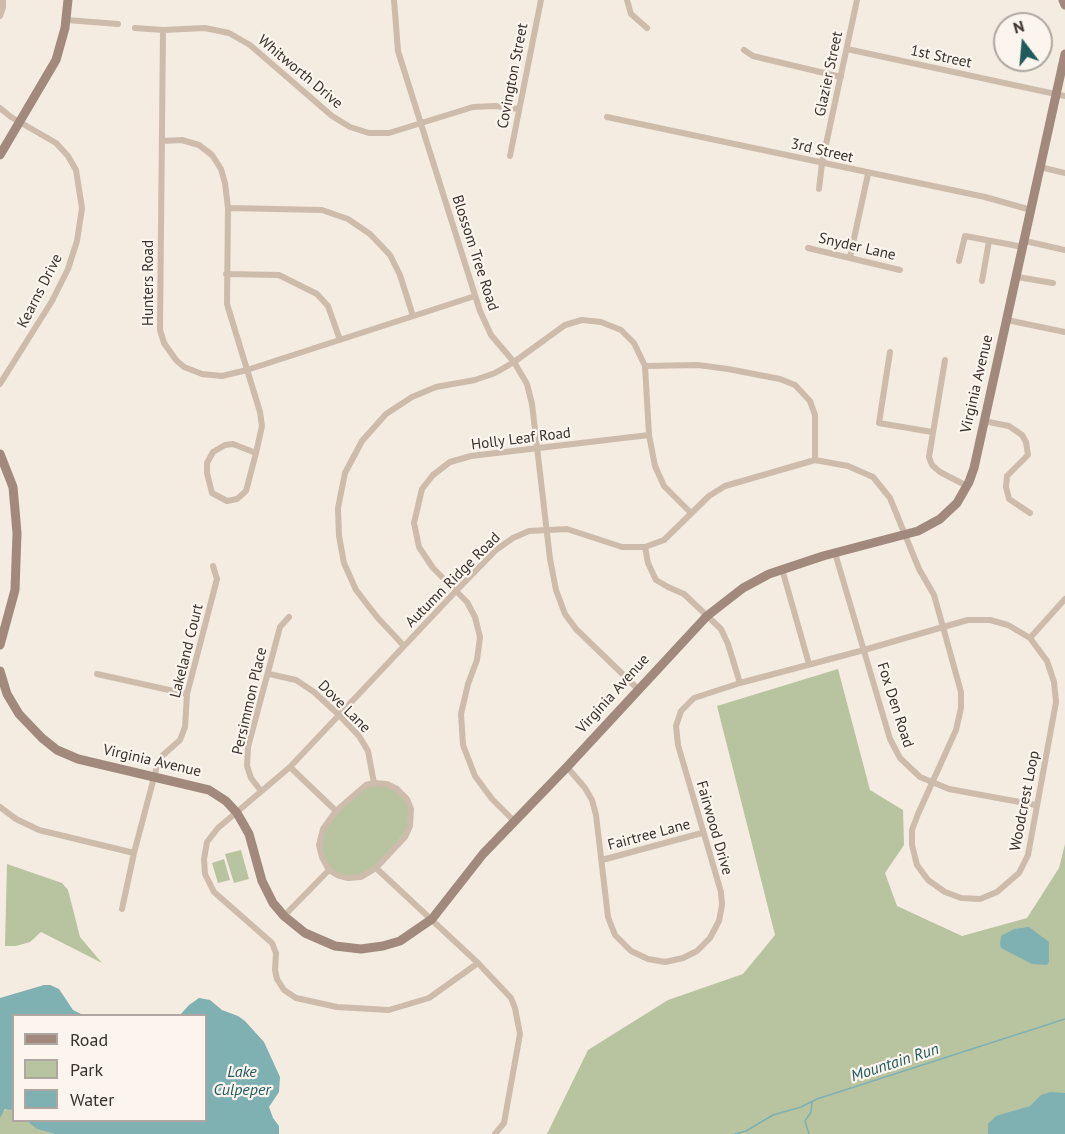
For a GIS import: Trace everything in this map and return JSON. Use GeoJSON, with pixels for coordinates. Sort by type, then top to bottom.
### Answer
{"type":"FeatureCollection","features":[{"type":"Feature","properties":{"kind":"street"},"geometry":{"type":"LineString","coordinates":[[0,16],[3,0]]}},
{"type":"Feature","properties":{"kind":"street"},"geometry":{"type":"LineString","coordinates":[[0,155],[56,60],[67,20],[68,0]]}},
{"type":"Feature","properties":{"kind":"street","name":"Blossom Tree Road"},"geometry":{"type":"LineString","coordinates":[[394,0],[398,51],[475,296],[491,335],[514,362],[527,384],[556,590],[565,614],[576,629],[638,689]]}},
{"type":"Feature","properties":{"kind":"street","name":"Covington Street"},"geometry":{"type":"LineString","coordinates":[[510,156],[541,0]]}},
{"type":"Feature","properties":{"kind":"street"},"geometry":{"type":"LineString","coordinates":[[627,0],[632,14],[647,28]]}},
{"type":"Feature","properties":{"kind":"street","name":"Glazier Street"},"geometry":{"type":"LineString","coordinates":[[819,189],[822,164],[857,0]]}},
{"type":"Feature","properties":{"kind":"street"},"geometry":{"type":"LineString","coordinates":[[1063,0],[1065,5]]}},
{"type":"Feature","properties":{"kind":"street"},"geometry":{"type":"LineString","coordinates":[[67,20],[118,24]]}},
{"type":"Feature","properties":{"kind":"street","name":"Whitworth Drive"},"geometry":{"type":"LineString","coordinates":[[135,28],[163,30],[205,28],[229,33],[250,45],[332,116],[350,127],[369,133],[389,133],[473,107],[495,106],[518,109]]}},
{"type":"Feature","properties":{"kind":"street","name":"Hunters Road"},"geometry":{"type":"LineString","coordinates":[[163,30],[160,330],[164,343],[176,360],[202,374],[222,376],[247,370],[475,296]]}},
{"type":"Feature","properties":{"kind":"street","name":"1st Street"},"geometry":{"type":"LineString","coordinates":[[847,49],[1061,95]]}},
{"type":"Feature","properties":{"kind":"street"},"geometry":{"type":"LineString","coordinates":[[744,50],[753,56],[842,77]]}},
{"type":"Feature","properties":{"kind":"street","name":"Virginia Avenue"},"geometry":{"type":"LineString","coordinates":[[0,670],[3,692],[12,705],[27,723],[57,750],[78,759],[209,790],[226,801],[237,813],[249,834],[262,881],[273,903],[284,916],[305,933],[335,946],[361,949],[383,946],[400,940],[432,919],[445,905],[460,881],[707,616],[743,588],[782,569],[918,531],[940,519],[957,503],[974,468],[1040,167],[1061,95],[1065,54]]}},
{"type":"Feature","properties":{"kind":"street","name":"Kearns Drive"},"geometry":{"type":"LineString","coordinates":[[0,108],[20,123],[56,143],[68,156],[76,170],[82,208],[77,241],[68,269],[52,301],[0,384]]}},
{"type":"Feature","properties":{"kind":"street","name":"3rd Street"},"geometry":{"type":"LineString","coordinates":[[607,117],[985,198],[1031,210]]}},
{"type":"Feature","properties":{"kind":"street"},"geometry":{"type":"LineString","coordinates":[[162,141],[182,140],[199,145],[212,155],[221,169],[228,208],[227,304],[260,412],[262,426],[256,453],[246,491],[226,501],[212,493],[207,463],[213,452],[225,444],[233,444],[256,453]]}},
{"type":"Feature","properties":{"kind":"street"},"geometry":{"type":"LineString","coordinates":[[1040,167],[1065,173]]}},
{"type":"Feature","properties":{"kind":"street"},"geometry":{"type":"LineString","coordinates":[[850,257],[868,174]]}},
{"type":"Feature","properties":{"kind":"street"},"geometry":{"type":"LineString","coordinates":[[228,208],[321,210],[348,219],[370,234],[390,255],[400,275],[413,316]]}},
{"type":"Feature","properties":{"kind":"street"},"geometry":{"type":"LineString","coordinates":[[959,261],[965,236],[1065,250]]}},
{"type":"Feature","properties":{"kind":"street"},"geometry":{"type":"LineString","coordinates":[[982,281],[989,240]]}},
{"type":"Feature","properties":{"kind":"street","name":"Snyder Lane"},"geometry":{"type":"LineString","coordinates":[[808,248],[900,270]]}},
{"type":"Feature","properties":{"kind":"street"},"geometry":{"type":"LineString","coordinates":[[226,274],[279,275],[317,294],[328,306],[340,340]]}},
{"type":"Feature","properties":{"kind":"street"},"geometry":{"type":"LineString","coordinates":[[1017,277],[1053,283]]}},
{"type":"Feature","properties":{"kind":"street"},"geometry":{"type":"LineString","coordinates":[[404,646],[356,590],[345,563],[339,536],[338,508],[345,472],[362,441],[386,414],[436,387],[475,380],[495,373],[565,325],[582,320],[601,322],[621,330],[634,343],[645,366],[649,435],[655,466],[664,486],[692,513]]}},
{"type":"Feature","properties":{"kind":"street"},"geometry":{"type":"LineString","coordinates":[[1007,320],[1065,332]]}},
{"type":"Feature","properties":{"kind":"street"},"geometry":{"type":"LineString","coordinates":[[890,352],[879,423],[932,432]]}},
{"type":"Feature","properties":{"kind":"street"},"geometry":{"type":"LineString","coordinates":[[945,360],[929,457],[932,465],[940,472],[967,486]]}},
{"type":"Feature","properties":{"kind":"street"},"geometry":{"type":"LineString","coordinates":[[645,366],[718,367],[780,379],[795,386],[810,401],[815,415],[814,460]]}},
{"type":"Feature","properties":{"kind":"street"},"geometry":{"type":"LineString","coordinates":[[984,421],[1009,426],[1022,435],[1026,442],[1028,455],[1007,476],[1006,487],[1009,499],[1030,513]]}},
{"type":"Feature","properties":{"kind":"street","name":"Holly Leaf Road"},"geometry":{"type":"LineString","coordinates":[[515,822],[492,799],[475,776],[463,745],[461,714],[468,684],[477,660],[480,637],[475,617],[467,602],[433,568],[419,547],[414,523],[422,489],[450,462],[471,456],[649,435]]}},
{"type":"Feature","properties":{"kind":"street"},"geometry":{"type":"LineString","coordinates":[[0,454],[13,487],[17,533],[15,590],[0,645]]}},
{"type":"Feature","properties":{"kind":"street"},"geometry":{"type":"LineString","coordinates":[[741,683],[721,629],[684,594],[657,580],[648,563],[645,547],[664,540],[709,496],[725,486],[814,460],[859,469],[873,477],[890,498],[918,569],[934,595],[943,627]]}},
{"type":"Feature","properties":{"kind":"street","name":"Autumn Ridge Road"},"geometry":{"type":"LineString","coordinates":[[478,963],[433,996],[389,1010],[337,1007],[291,995],[278,979],[275,970],[276,953],[272,943],[214,892],[205,874],[204,859],[207,842],[218,828],[290,768],[456,591],[496,550],[513,537],[529,531],[567,529],[622,548],[645,547]]}},
{"type":"Feature","properties":{"kind":"street","name":"Fox Den Road"},"geometry":{"type":"LineString","coordinates":[[835,553],[890,739],[900,758],[911,771],[932,783],[949,789],[1036,806]]}},
{"type":"Feature","properties":{"kind":"street","name":"Lakeland Court"},"geometry":{"type":"LineString","coordinates":[[122,909],[157,766],[162,756],[180,740],[185,727],[187,694],[217,579],[213,566]]}},
{"type":"Feature","properties":{"kind":"street"},"geometry":{"type":"LineString","coordinates":[[782,569],[809,664]]}},
{"type":"Feature","properties":{"kind":"street"},"geometry":{"type":"LineString","coordinates":[[1030,638],[1065,599]]}},
{"type":"Feature","properties":{"kind":"street","name":"Persimmon Place"},"geometry":{"type":"LineString","coordinates":[[261,790],[251,778],[247,766],[248,747],[280,627],[289,617]]}},
{"type":"Feature","properties":{"kind":"street","name":"Woodcrest Loop"},"geometry":{"type":"LineString","coordinates":[[968,620],[990,620],[1008,625],[1030,638],[1047,661],[1054,682],[1056,702],[1028,855],[1019,873],[1008,885],[980,899],[962,898],[945,892],[928,880],[917,865],[912,845],[912,830],[956,730],[961,708],[961,692],[943,627],[968,620]]}},
{"type":"Feature","properties":{"kind":"street","name":"Fairwood Drive"},"geometry":{"type":"LineString","coordinates":[[567,767],[592,800],[596,815],[608,917],[615,935],[631,951],[648,959],[665,962],[683,958],[697,951],[710,938],[719,921],[722,905],[721,892],[678,745],[676,726],[681,711],[694,698],[943,627]]}},
{"type":"Feature","properties":{"kind":"street"},"geometry":{"type":"LineString","coordinates":[[97,674],[187,694]]}},
{"type":"Feature","properties":{"kind":"street","name":"Dove Lane"},"geometry":{"type":"LineString","coordinates":[[269,674],[296,680],[314,692],[339,715],[359,736],[368,752],[374,783]]}},
{"type":"Feature","properties":{"kind":"street"},"geometry":{"type":"LineString","coordinates":[[290,768],[336,811]]}},
{"type":"Feature","properties":{"kind":"street"},"geometry":{"type":"LineString","coordinates":[[387,784],[397,789],[407,799],[411,810],[410,826],[405,837],[376,868],[361,877],[348,878],[329,870],[319,845],[323,829],[336,811],[366,785],[387,784]]}},
{"type":"Feature","properties":{"kind":"street"},"geometry":{"type":"LineString","coordinates":[[0,807],[16,819],[39,830],[134,854]]}},
{"type":"Feature","properties":{"kind":"street","name":"Fairtree Lane"},"geometry":{"type":"LineString","coordinates":[[602,860],[702,833]]}},
{"type":"Feature","properties":{"kind":"street"},"geometry":{"type":"LineString","coordinates":[[376,868],[478,963],[511,998],[520,1034],[504,1123],[495,1134]]}},
{"type":"Feature","properties":{"kind":"street"},"geometry":{"type":"LineString","coordinates":[[284,916],[329,870]]}},
{"type":"Feature","properties":{"kind":"green space"},"geometry":{"type":"Polygon","coordinates":[[[838,669],[870,790],[903,810],[904,845],[885,873],[897,906],[962,936],[1027,918],[1059,868],[1065,844],[1065,1134],[547,1134],[588,1050],[668,1000],[743,974],[775,935],[717,706],[838,669]]]}},
{"type":"Feature","properties":{"kind":"green space"},"geometry":{"type":"Polygon","coordinates":[[[374,783],[394,787],[407,799],[410,826],[376,868],[361,877],[348,878],[329,870],[321,853],[323,829],[336,811],[366,785],[374,783]]]}},
{"type":"Feature","properties":{"kind":"green space"},"geometry":{"type":"Polygon","coordinates":[[[241,850],[249,879],[234,883],[225,854],[241,850]]]}},
{"type":"Feature","properties":{"kind":"green space"},"geometry":{"type":"Polygon","coordinates":[[[224,859],[230,880],[218,883],[212,863],[224,859]]]}},
{"type":"Feature","properties":{"kind":"green space"},"geometry":{"type":"Polygon","coordinates":[[[7,864],[62,883],[68,890],[80,937],[102,963],[41,932],[30,942],[5,946],[7,864]]]}},
{"type":"Feature","properties":{"kind":"green space"},"geometry":{"type":"Polygon","coordinates":[[[7,1108],[12,1109],[12,1122],[33,1122],[58,1134],[0,1134],[0,1115],[7,1108]]]}},
{"type":"Feature","properties":{"kind":"water"},"geometry":{"type":"Polygon","coordinates":[[[1029,927],[1049,942],[1047,965],[1032,964],[1001,948],[1001,936],[1014,929],[1029,927]]]}},
{"type":"Feature","properties":{"kind":"water"},"geometry":{"type":"Polygon","coordinates":[[[50,985],[59,989],[73,1010],[81,1014],[12,1014],[12,1110],[5,1109],[0,1118],[0,998],[50,985]]]}},
{"type":"Feature","properties":{"kind":"water","name":"Lake Culpeper"},"geometry":{"type":"Polygon","coordinates":[[[199,998],[210,1000],[222,1010],[245,1021],[264,1042],[280,1077],[279,1092],[269,1107],[279,1126],[279,1134],[56,1134],[37,1129],[28,1122],[207,1122],[207,1014],[181,1014],[199,998]]]}},
{"type":"Feature","properties":{"kind":"water"},"geometry":{"type":"Polygon","coordinates":[[[1050,1092],[1065,1093],[1065,1134],[988,1134],[988,1124],[996,1116],[1030,1106],[1041,1095],[1050,1092]]]}},
{"type":"Feature","properties":{"kind":"waterway","name":"Mountain Run"},"geometry":{"type":"LineString","coordinates":[[735,1134],[746,1131],[773,1115],[801,1107],[817,1099],[1065,1019]]}},
{"type":"Feature","properties":{"kind":"waterway"},"geometry":{"type":"LineString","coordinates":[[809,1134],[805,1121],[811,1112],[812,1102]]}}]}
